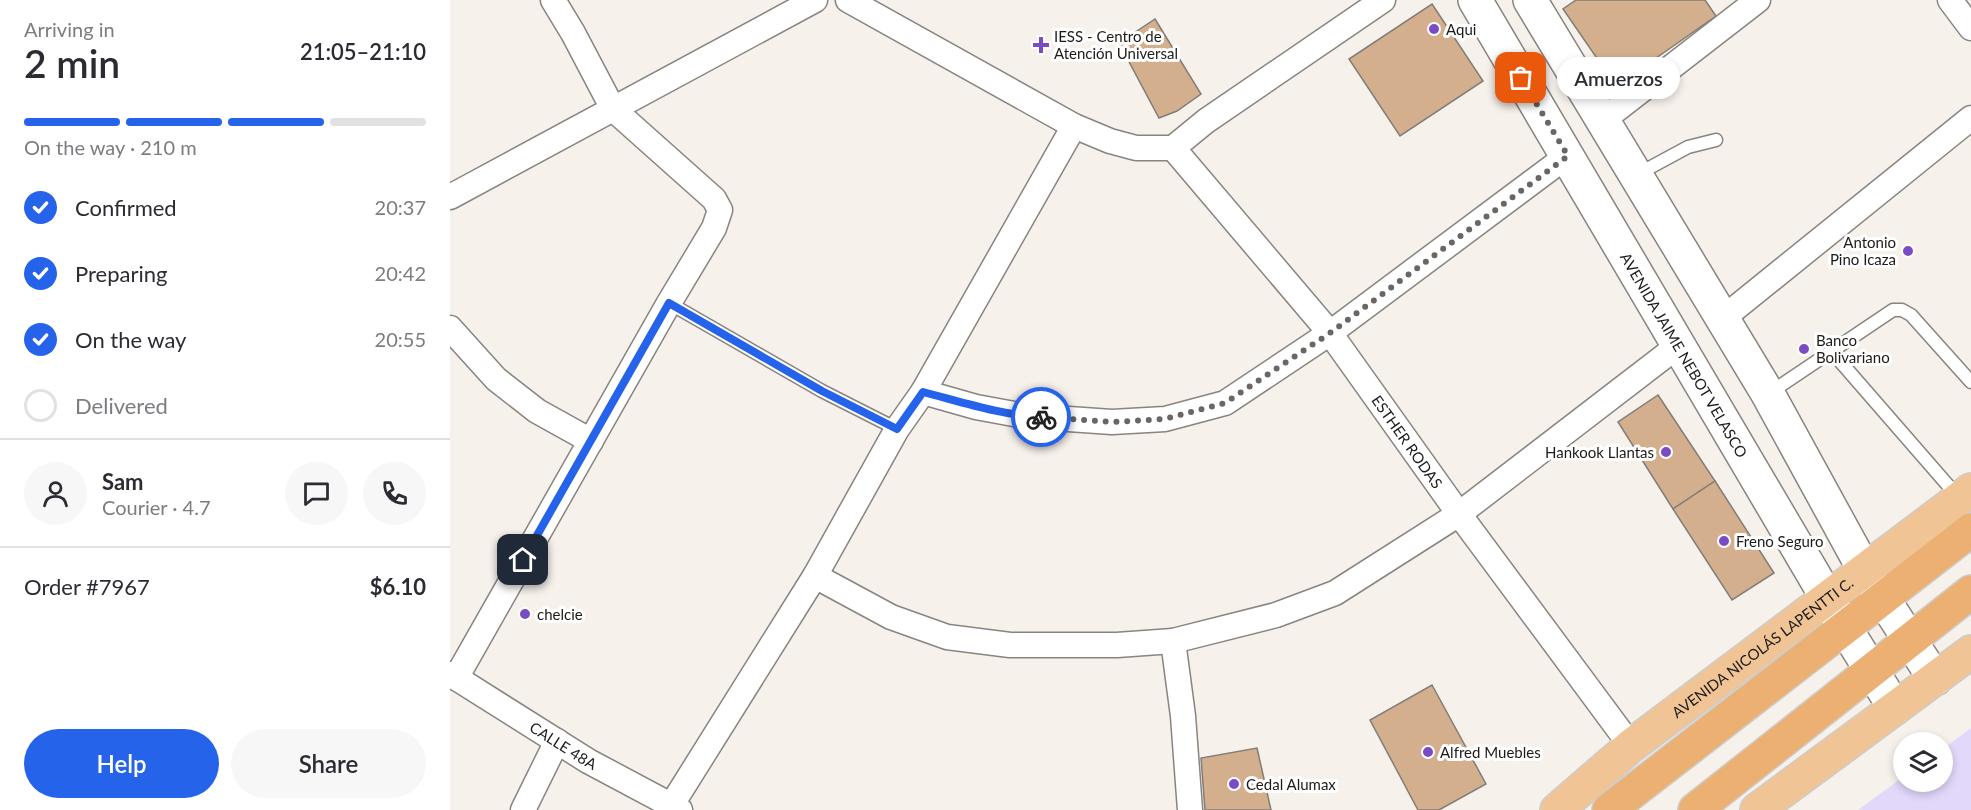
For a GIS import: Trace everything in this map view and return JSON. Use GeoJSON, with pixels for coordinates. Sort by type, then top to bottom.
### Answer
{"type":"FeatureCollection","features":[{"type":"Feature","properties":{"kind":"highway"},"geometry":{"type":"LineString","coordinates":[[1609,810],[1971,530]]}},
{"type":"Feature","properties":{"kind":"highway"},"geometry":{"type":"LineString","coordinates":[[1695,810],[1971,592]]}},
{"type":"Feature","properties":{"kind":"main road","name":"AVENIDA JAIME NEBOT VELASCO"},"geometry":{"type":"LineString","coordinates":[[1475,0],[1845,628],[1895,708]]}},
{"type":"Feature","properties":{"kind":"main road"},"geometry":{"type":"LineString","coordinates":[[1530,0],[1768,394],[1865,571],[1935,679]]}},
{"type":"Feature","properties":{"kind":"main road","name":"AVENIDA NICOLÁS LAPENTTI C."},"geometry":{"type":"LineString","coordinates":[[1557,810],[1631,746],[1965,494]]}},
{"type":"Feature","properties":{"kind":"main road"},"geometry":{"type":"LineString","coordinates":[[1757,810],[1971,652]]}},
{"type":"Feature","properties":{"kind":"street"},"geometry":{"type":"LineString","coordinates":[[453,676],[714,228],[720,210],[714,199],[613,109],[553,0]]}},
{"type":"Feature","properties":{"kind":"street"},"geometry":{"type":"LineString","coordinates":[[450,197],[815,0]]}},
{"type":"Feature","properties":{"kind":"street"},"geometry":{"type":"LineString","coordinates":[[848,0],[1074,126],[1110,141],[1136,148],[1173,148],[1206,121],[1383,0]]}},
{"type":"Feature","properties":{"kind":"street"},"geometry":{"type":"LineString","coordinates":[[1603,120],[1758,0]]}},
{"type":"Feature","properties":{"kind":"street"},"geometry":{"type":"LineString","coordinates":[[1950,0],[1971,28]]}},
{"type":"Feature","properties":{"kind":"street"},"geometry":{"type":"LineString","coordinates":[[1722,319],[1971,118]]}},
{"type":"Feature","properties":{"kind":"street"},"geometry":{"type":"LineString","coordinates":[[676,808],[815,576],[897,429],[923,392],[1074,126]]}},
{"type":"Feature","properties":{"kind":"street","name":"ESTHER RODAS"},"geometry":{"type":"LineString","coordinates":[[1173,148],[1330,333],[1459,514],[1631,746]]}},
{"type":"Feature","properties":{"kind":"street"},"geometry":{"type":"LineString","coordinates":[[923,392],[976,407],[1025,416],[1112,422],[1165,419],[1225,403],[1330,333],[1568,156]]}},
{"type":"Feature","properties":{"kind":"street"},"geometry":{"type":"LineString","coordinates":[[450,328],[496,379],[537,411],[591,441]]}},
{"type":"Feature","properties":{"kind":"street"},"geometry":{"type":"LineString","coordinates":[[815,576],[891,617],[947,637],[1010,645],[1116,645],[1173,641],[1276,615],[1335,593],[1459,514],[1679,345]]}},
{"type":"Feature","properties":{"kind":"street"},"geometry":{"type":"LineString","coordinates":[[1173,641],[1183,716],[1191,810]]}},
{"type":"Feature","properties":{"kind":"street","name":"CALLE 48A"},"geometry":{"type":"LineString","coordinates":[[453,676],[588,761],[676,808]]}},
{"type":"Feature","properties":{"kind":"street"},"geometry":{"type":"LineString","coordinates":[[523,810],[557,741]]}},
{"type":"Feature","properties":{"kind":"lane"},"geometry":{"type":"LineString","coordinates":[[1637,175],[1688,147],[1716,140]]}},
{"type":"Feature","properties":{"kind":"lane"},"geometry":{"type":"LineString","coordinates":[[669,303],[822,391],[897,429]]}},
{"type":"Feature","properties":{"kind":"lane"},"geometry":{"type":"LineString","coordinates":[[1768,394],[1893,310],[1902,310],[1911,315],[1971,382]]}},
{"type":"Feature","properties":{"kind":"lane"},"geometry":{"type":"LineString","coordinates":[[1832,352],[1965,494]]}},
{"type":"Feature","properties":{"kind":"shaded area"},"geometry":{"type":"Polygon","coordinates":[[[1971,728],[1971,810],[1858,810],[1893,784],[1893,792],[1953,792],[1953,742],[1971,728]]]}},
{"type":"Feature","properties":{"kind":"building"},"geometry":{"type":"Polygon","coordinates":[[[1576,0],[1705,0],[1716,16],[1616,86],[1563,9],[1576,0]]]}},
{"type":"Feature","properties":{"kind":"building"},"geometry":{"type":"Polygon","coordinates":[[[1432,4],[1483,81],[1400,136],[1349,59],[1432,4]]]}},
{"type":"Feature","properties":{"kind":"building"},"geometry":{"type":"Polygon","coordinates":[[[1155,19],[1201,94],[1177,111],[1159,118],[1119,43],[1155,19]]]}},
{"type":"Feature","properties":{"kind":"building","name":"Hankook Llantas"},"geometry":{"type":"Polygon","coordinates":[[[1658,395],[1715,481],[1673,509],[1618,422],[1658,395]]]}},
{"type":"Feature","properties":{"kind":"building","name":"Freno Seguro"},"geometry":{"type":"Polygon","coordinates":[[[1715,481],[1774,573],[1732,600],[1673,509],[1715,481]]]}},
{"type":"Feature","properties":{"kind":"building","name":"Alfred Muebles"},"geometry":{"type":"Polygon","coordinates":[[[1432,685],[1486,784],[1439,810],[1418,810],[1370,720],[1432,685]]]}},
{"type":"Feature","properties":{"kind":"building","name":"Cedal Alumax"},"geometry":{"type":"Polygon","coordinates":[[[1257,748],[1271,810],[1205,810],[1201,758],[1257,748]]]}},
{"type":"Feature","properties":{"kind":"way so far"},"geometry":{"type":"LineString","coordinates":[[1041,417],[1112,422],[1165,419],[1225,403],[1330,333],[1568,156],[1521,78]]}},
{"type":"Feature","properties":{"kind":"place","name":"Aqui"},"geometry":{"type":"Point","coordinates":[1434,29]}},
{"type":"Feature","properties":{"kind":"place","name":"IESS - Centro de Atención Universal"},"geometry":{"type":"Point","coordinates":[1041,45]}},
{"type":"Feature","properties":{"kind":"place","name":"Amuerzos"},"geometry":{"type":"Point","coordinates":[1521,78]}},
{"type":"Feature","properties":{"kind":"place","name":"Antonio Pino Icaza"},"geometry":{"type":"Point","coordinates":[1908,251]}},
{"type":"Feature","properties":{"kind":"place","name":"Banco Bolivariano"},"geometry":{"type":"Point","coordinates":[1804,349]}},
{"type":"Feature","properties":{"kind":"place","name":"Hankook Llantas"},"geometry":{"type":"Point","coordinates":[1666,452]}},
{"type":"Feature","properties":{"kind":"place","name":"Freno Seguro"},"geometry":{"type":"Point","coordinates":[1724,541]}},
{"type":"Feature","properties":{"kind":"place","name":"chelcie"},"geometry":{"type":"Point","coordinates":[525,614]}},
{"type":"Feature","properties":{"kind":"place","name":"Alfred Muebles"},"geometry":{"type":"Point","coordinates":[1428,752]}},
{"type":"Feature","properties":{"kind":"place","name":"Cedal Alumax"},"geometry":{"type":"Point","coordinates":[1234,784]}},
{"type":"Feature","properties":{"kind":"route"},"geometry":{"type":"LineString","coordinates":[[523,560],[669,303],[822,391],[897,429],[923,392],[976,407],[1041,417]]}}]}
